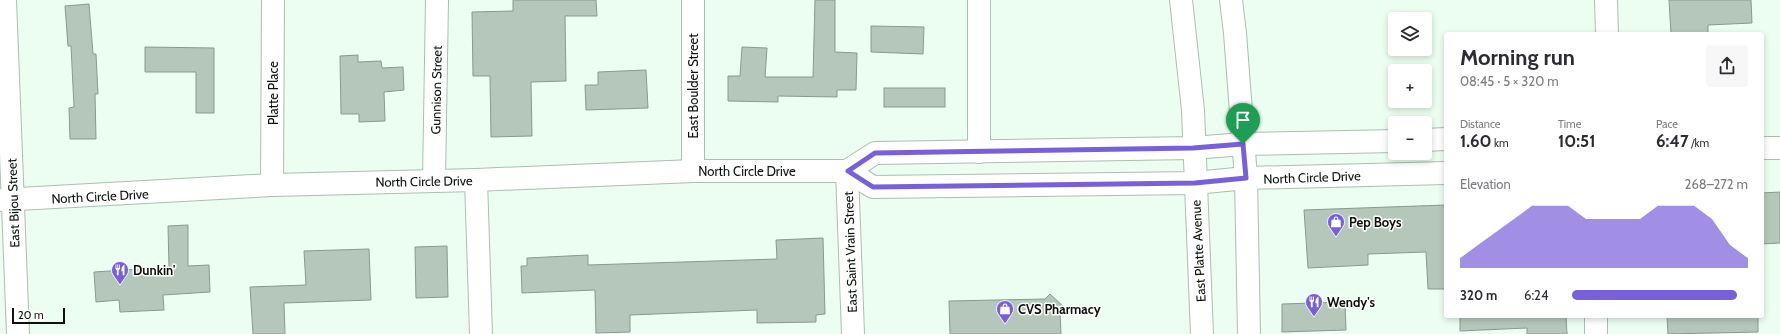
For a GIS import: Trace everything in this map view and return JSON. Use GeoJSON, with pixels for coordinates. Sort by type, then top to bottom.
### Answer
{"type":"FeatureCollection","features":[{"type":"Feature","properties":{"kind":"main road","name":"East Bijou Street"},"geometry":{"type":"LineString","coordinates":[[5,0],[7,200],[18,334]]}},
{"type":"Feature","properties":{"kind":"main road","name":"Platte Place"},"geometry":{"type":"LineString","coordinates":[[272,185],[273,0]]}},
{"type":"Feature","properties":{"kind":"main road","name":"Gunnison Street"},"geometry":{"type":"LineString","coordinates":[[434,181],[437,0]]}},
{"type":"Feature","properties":{"kind":"main road","name":"East Boulder Street"},"geometry":{"type":"LineString","coordinates":[[693,0],[693,172]]}},
{"type":"Feature","properties":{"kind":"main road"},"geometry":{"type":"LineString","coordinates":[[979,0],[979,152]]}},
{"type":"Feature","properties":{"kind":"main road","name":"East Platte Avenue"},"geometry":{"type":"LineString","coordinates":[[1181,0],[1192,102],[1202,334]]}},
{"type":"Feature","properties":{"kind":"main road"},"geometry":{"type":"LineString","coordinates":[[1231,0],[1235,33],[1246,178],[1249,334]]}},
{"type":"Feature","properties":{"kind":"main road"},"geometry":{"type":"LineString","coordinates":[[1606,0],[1607,32]]}},
{"type":"Feature","properties":{"kind":"main road"},"geometry":{"type":"LineString","coordinates":[[1432,140],[1444,139]]}},
{"type":"Feature","properties":{"kind":"main road"},"geometry":{"type":"LineString","coordinates":[[848,171],[875,153],[1193,148],[1243,144],[1388,141]]}},
{"type":"Feature","properties":{"kind":"main road"},"geometry":{"type":"LineString","coordinates":[[1764,148],[1780,148]]}},
{"type":"Feature","properties":{"kind":"main road","name":"North Circle Drive"},"geometry":{"type":"LineString","coordinates":[[7,200],[272,185],[476,180],[693,172],[848,171],[873,187],[1195,183],[1246,178],[1444,173]]}},
{"type":"Feature","properties":{"kind":"main road","name":"East Saint Vrain Street"},"geometry":{"type":"LineString","coordinates":[[848,171],[852,334]]}},
{"type":"Feature","properties":{"kind":"main road"},"geometry":{"type":"LineString","coordinates":[[476,180],[481,334]]}},
{"type":"Feature","properties":{"kind":"main road"},"geometry":{"type":"LineString","coordinates":[[1596,318],[1596,334]]}},
{"type":"Feature","properties":{"kind":"building"},"geometry":{"type":"Polygon","coordinates":[[[513,0],[596,0],[597,16],[565,16],[566,81],[531,82],[532,136],[491,137],[490,76],[473,76],[472,12],[513,11],[513,0]]]}},
{"type":"Feature","properties":{"kind":"building"},"geometry":{"type":"Polygon","coordinates":[[[815,0],[835,0],[835,52],[857,53],[856,90],[837,90],[837,97],[778,96],[778,102],[728,101],[728,76],[740,76],[742,47],[767,48],[765,77],[813,77],[815,0]]]}},
{"type":"Feature","properties":{"kind":"building"},"geometry":{"type":"Polygon","coordinates":[[[1669,0],[1751,0],[1752,23],[1708,25],[1708,32],[1671,32],[1669,0]]]}},
{"type":"Feature","properties":{"kind":"building"},"geometry":{"type":"Polygon","coordinates":[[[89,4],[93,54],[96,54],[98,94],[95,94],[96,139],[70,139],[69,108],[74,107],[71,46],[68,46],[65,6],[89,4]]]}},
{"type":"Feature","properties":{"kind":"building"},"geometry":{"type":"Polygon","coordinates":[[[871,26],[924,27],[923,54],[871,52],[871,26]]]}},
{"type":"Feature","properties":{"kind":"building"},"geometry":{"type":"Polygon","coordinates":[[[145,47],[214,48],[214,113],[196,113],[196,72],[145,72],[145,47]]]}},
{"type":"Feature","properties":{"kind":"building"},"geometry":{"type":"Polygon","coordinates":[[[358,55],[358,62],[381,61],[382,68],[403,67],[404,90],[384,92],[385,121],[359,122],[359,114],[341,114],[340,56],[358,55]]]}},
{"type":"Feature","properties":{"kind":"building"},"geometry":{"type":"Polygon","coordinates":[[[646,70],[648,108],[586,110],[585,85],[598,85],[598,72],[646,70]]]}},
{"type":"Feature","properties":{"kind":"building"},"geometry":{"type":"Polygon","coordinates":[[[884,88],[945,88],[945,107],[884,107],[884,88]]]}},
{"type":"Feature","properties":{"kind":"building"},"geometry":{"type":"Polygon","coordinates":[[[1780,192],[1780,243],[1764,244],[1764,193],[1780,192]]]}},
{"type":"Feature","properties":{"kind":"building"},"geometry":{"type":"Polygon","coordinates":[[[1444,205],[1444,289],[1428,289],[1426,252],[1368,254],[1368,265],[1308,268],[1304,210],[1444,205]]]}},
{"type":"Feature","properties":{"kind":"building"},"geometry":{"type":"Polygon","coordinates":[[[188,225],[188,266],[209,265],[210,292],[163,295],[164,310],[120,312],[119,300],[96,302],[94,272],[169,267],[168,226],[188,225]]]}},
{"type":"Feature","properties":{"kind":"building"},"geometry":{"type":"Polygon","coordinates":[[[823,238],[825,314],[816,315],[816,322],[757,323],[757,310],[630,315],[630,332],[596,333],[595,290],[522,293],[521,266],[527,266],[527,258],[588,255],[588,265],[777,259],[776,240],[823,238]]]}},
{"type":"Feature","properties":{"kind":"building"},"geometry":{"type":"Polygon","coordinates":[[[447,246],[448,297],[416,298],[415,247],[447,246]]]}},
{"type":"Feature","properties":{"kind":"building"},"geometry":{"type":"Polygon","coordinates":[[[369,249],[371,300],[284,303],[285,334],[253,334],[250,287],[306,285],[304,251],[369,249]]]}},
{"type":"Feature","properties":{"kind":"building","name":"CVS Pharmacy"},"geometry":{"type":"Polygon","coordinates":[[[1050,294],[1065,308],[1060,313],[1061,334],[950,334],[949,301],[1045,299],[1050,294]]]}},
{"type":"Feature","properties":{"kind":"building","name":"Wendy's"},"geometry":{"type":"Polygon","coordinates":[[[1345,302],[1346,330],[1282,332],[1282,304],[1345,302]]]}},
{"type":"Feature","properties":{"kind":"building"},"geometry":{"type":"Polygon","coordinates":[[[1460,318],[1566,318],[1567,334],[1527,334],[1527,328],[1460,331],[1460,318]]]}},
{"type":"Feature","properties":{"kind":"building"},"geometry":{"type":"Polygon","coordinates":[[[1667,318],[1758,318],[1758,332],[1668,334],[1667,318]]]}},
{"type":"Feature","properties":{"kind":"place","name":"Pep Boys"},"geometry":{"type":"Point","coordinates":[1336,237]}},
{"type":"Feature","properties":{"kind":"place","name":"Dunkin'"},"geometry":{"type":"Point","coordinates":[120,285]}},
{"type":"Feature","properties":{"kind":"place","name":"Wendy's"},"geometry":{"type":"Point","coordinates":[1314,317]}},
{"type":"Feature","properties":{"kind":"place","name":"CVS Pharmacy"},"geometry":{"type":"Point","coordinates":[1005,324]}},
{"type":"Feature","properties":{"kind":"route"},"geometry":{"type":"LineString","coordinates":[[1243,144],[1246,178],[1195,183],[873,187],[848,171],[875,153],[1193,148],[1243,144]]}}]}
